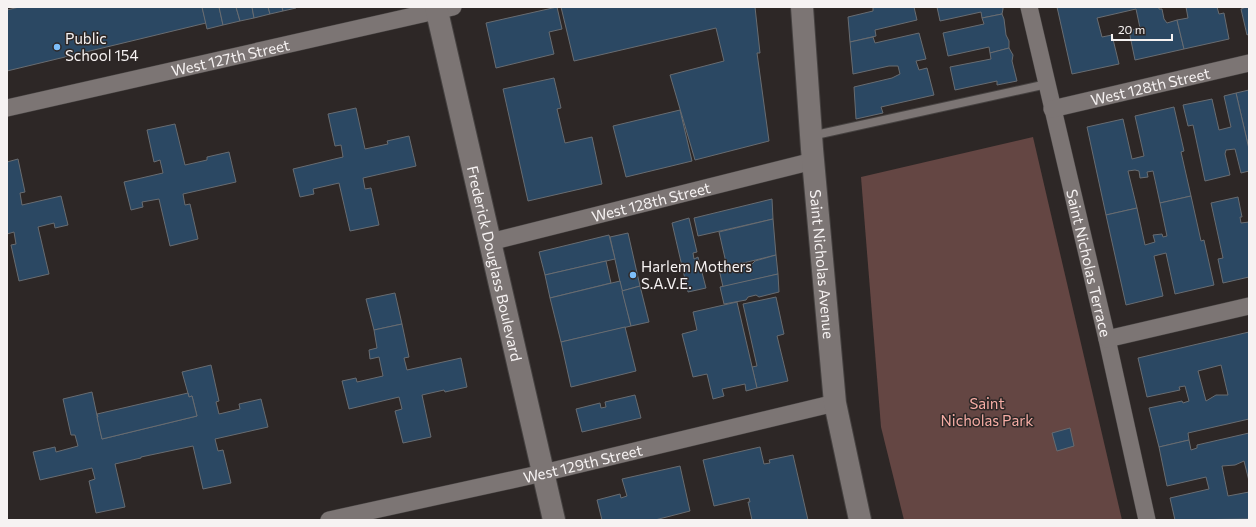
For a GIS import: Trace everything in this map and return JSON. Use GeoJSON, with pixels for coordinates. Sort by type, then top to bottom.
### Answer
{"type":"FeatureCollection","features":[{"type":"Feature","properties":{"kind":"main road","name":"Saint Nicholas Avenue"},"geometry":{"type":"LineString","coordinates":[[802,7],[813,161],[835,402],[860,520]]}},
{"type":"Feature","properties":{"kind":"main road","name":"Frederick Douglass Boulevard"},"geometry":{"type":"LineString","coordinates":[[442,8],[490,242],[554,520]]}},
{"type":"Feature","properties":{"kind":"street","name":"Saint Nicholas Terrace"},"geometry":{"type":"LineString","coordinates":[[1029,7],[1107,339],[1147,520]]}},
{"type":"Feature","properties":{"kind":"street","name":"West 127th Street"},"geometry":{"type":"LineString","coordinates":[[7,108],[442,8]]}},
{"type":"Feature","properties":{"kind":"street","name":"West 128th Street"},"geometry":{"type":"LineString","coordinates":[[1052,109],[1249,63]]}},
{"type":"Feature","properties":{"kind":"street","name":"West 128th Street"},"geometry":{"type":"LineString","coordinates":[[490,242],[813,161]]}},
{"type":"Feature","properties":{"kind":"street"},"geometry":{"type":"LineString","coordinates":[[1107,339],[1249,306]]}},
{"type":"Feature","properties":{"kind":"street","name":"West 129th Street"},"geometry":{"type":"LineString","coordinates":[[329,520],[543,473],[835,402]]}},
{"type":"Feature","properties":{"kind":"lane"},"geometry":{"type":"LineString","coordinates":[[811,136],[1046,84]]}},
{"type":"Feature","properties":{"kind":"green space","name":"Saint Nicholas Park"},"geometry":{"type":"Polygon","coordinates":[[[1033,137],[1122,520],[904,520],[881,427],[861,177],[1033,137]]]}},
{"type":"Feature","properties":{"kind":"building","name":"Public School 154"},"geometry":{"type":"Polygon","coordinates":[[[19,7],[202,7],[206,23],[7,71],[7,10],[19,7]]]}},
{"type":"Feature","properties":{"kind":"building"},"geometry":{"type":"Polygon","coordinates":[[[202,7],[219,7],[223,25],[207,29],[202,7]]]}},
{"type":"Feature","properties":{"kind":"building"},"geometry":{"type":"Polygon","coordinates":[[[219,7],[236,7],[240,21],[223,25],[219,7]]]}},
{"type":"Feature","properties":{"kind":"building"},"geometry":{"type":"Polygon","coordinates":[[[236,7],[252,7],[254,18],[240,21],[236,7]]]}},
{"type":"Feature","properties":{"kind":"building"},"geometry":{"type":"Polygon","coordinates":[[[252,7],[268,7],[270,14],[254,18],[252,7]]]}},
{"type":"Feature","properties":{"kind":"building"},"geometry":{"type":"Polygon","coordinates":[[[268,7],[282,7],[283,11],[270,14],[268,7]]]}},
{"type":"Feature","properties":{"kind":"building"},"geometry":{"type":"Polygon","coordinates":[[[282,7],[296,7],[296,8],[283,11],[282,7]]]}},
{"type":"Feature","properties":{"kind":"building"},"geometry":{"type":"Polygon","coordinates":[[[557,7],[562,29],[549,32],[554,54],[496,68],[486,23],[557,7]]]}},
{"type":"Feature","properties":{"kind":"building"},"geometry":{"type":"Polygon","coordinates":[[[561,7],[755,7],[760,53],[757,53],[769,141],[695,160],[670,75],[724,61],[716,28],[574,61],[561,7]]]}},
{"type":"Feature","properties":{"kind":"building"},"geometry":{"type":"Polygon","coordinates":[[[873,7],[914,7],[917,20],[875,30],[876,36],[850,42],[848,17],[873,11],[873,7]]]}},
{"type":"Feature","properties":{"kind":"building"},"geometry":{"type":"Polygon","coordinates":[[[937,7],[1003,7],[1003,9],[1002,14],[982,18],[981,12],[940,21],[937,7]]]}},
{"type":"Feature","properties":{"kind":"building"},"geometry":{"type":"Polygon","coordinates":[[[1057,7],[1159,7],[1159,9],[1162,9],[1164,19],[1167,23],[1177,20],[1184,49],[1135,60],[1129,31],[1140,28],[1136,9],[1097,18],[1102,37],[1112,35],[1119,64],[1072,74],[1057,7]]]}},
{"type":"Feature","properties":{"kind":"building"},"geometry":{"type":"Polygon","coordinates":[[[1186,7],[1217,7],[1219,14],[1224,13],[1229,39],[1184,49],[1177,20],[1188,18],[1186,7]]]}},
{"type":"Feature","properties":{"kind":"building"},"geometry":{"type":"Polygon","coordinates":[[[1249,7],[1249,34],[1247,35],[1241,9],[1249,7]]]}},
{"type":"Feature","properties":{"kind":"building"},"geometry":{"type":"Polygon","coordinates":[[[1002,14],[1006,35],[1009,41],[1009,48],[990,53],[989,47],[948,56],[943,33],[984,24],[982,18],[1002,14]]]}},
{"type":"Feature","properties":{"kind":"building"},"geometry":{"type":"Polygon","coordinates":[[[919,33],[926,59],[916,61],[919,70],[927,68],[934,95],[881,107],[883,113],[856,119],[854,87],[892,78],[900,74],[898,66],[889,66],[853,74],[850,42],[873,37],[875,43],[919,33]]]}},
{"type":"Feature","properties":{"kind":"building"},"geometry":{"type":"Polygon","coordinates":[[[1009,48],[1013,55],[1012,61],[1017,81],[997,85],[997,81],[955,90],[950,67],[991,59],[990,53],[1009,48]]]}},
{"type":"Feature","properties":{"kind":"building"},"geometry":{"type":"Polygon","coordinates":[[[554,78],[561,108],[557,109],[565,143],[592,137],[602,184],[528,201],[503,89],[554,78]]]}},
{"type":"Feature","properties":{"kind":"building"},"geometry":{"type":"Polygon","coordinates":[[[1249,90],[1249,149],[1236,93],[1249,90]]]}},
{"type":"Feature","properties":{"kind":"building"},"geometry":{"type":"Polygon","coordinates":[[[1236,93],[1249,149],[1249,171],[1241,173],[1235,149],[1226,150],[1225,154],[1230,175],[1205,181],[1193,125],[1188,126],[1183,105],[1212,99],[1219,130],[1231,127],[1224,96],[1236,93]]]}},
{"type":"Feature","properties":{"kind":"building"},"geometry":{"type":"Polygon","coordinates":[[[1174,107],[1184,151],[1181,152],[1191,196],[1160,203],[1153,171],[1147,172],[1148,177],[1140,178],[1139,171],[1128,171],[1137,208],[1106,215],[1087,127],[1123,119],[1132,159],[1144,156],[1135,116],[1174,107]]]}},
{"type":"Feature","properties":{"kind":"building"},"geometry":{"type":"Polygon","coordinates":[[[356,108],[365,149],[388,144],[387,141],[409,136],[416,166],[363,178],[365,189],[371,188],[379,225],[350,231],[339,183],[313,189],[314,194],[300,197],[293,169],[343,157],[341,145],[335,146],[328,114],[356,108]]]}},
{"type":"Feature","properties":{"kind":"building"},"geometry":{"type":"Polygon","coordinates":[[[680,110],[692,161],[626,177],[613,126],[680,110]]]}},
{"type":"Feature","properties":{"kind":"building"},"geometry":{"type":"Polygon","coordinates":[[[175,124],[185,165],[207,160],[207,157],[229,152],[236,182],[183,194],[185,205],[190,204],[198,239],[170,246],[159,199],[142,202],[143,207],[131,210],[124,182],[163,173],[160,160],[154,162],[147,130],[175,124]]]}},
{"type":"Feature","properties":{"kind":"building"},"geometry":{"type":"Polygon","coordinates":[[[18,159],[25,192],[20,193],[22,205],[61,196],[68,225],[55,228],[54,223],[38,227],[49,274],[19,281],[11,245],[16,244],[14,232],[7,234],[7,162],[18,159]]]}},
{"type":"Feature","properties":{"kind":"building"},"geometry":{"type":"Polygon","coordinates":[[[1191,196],[1201,241],[1204,240],[1214,285],[1175,294],[1166,253],[1154,256],[1163,296],[1126,305],[1106,215],[1137,208],[1145,245],[1155,242],[1153,235],[1162,234],[1163,237],[1167,236],[1160,203],[1191,196]]]}},
{"type":"Feature","properties":{"kind":"building"},"geometry":{"type":"Polygon","coordinates":[[[1238,197],[1242,217],[1240,217],[1241,223],[1249,222],[1249,277],[1223,283],[1218,259],[1223,258],[1211,203],[1238,197]]]}},
{"type":"Feature","properties":{"kind":"building"},"geometry":{"type":"Polygon","coordinates":[[[772,199],[773,219],[698,236],[694,218],[772,199]]]}},
{"type":"Feature","properties":{"kind":"building"},"geometry":{"type":"Polygon","coordinates":[[[689,218],[697,252],[693,253],[694,259],[698,257],[706,288],[688,292],[672,223],[689,218]]]}},
{"type":"Feature","properties":{"kind":"building"},"geometry":{"type":"Polygon","coordinates":[[[773,219],[776,255],[727,267],[719,232],[773,219]]]}},
{"type":"Feature","properties":{"kind":"building"},"geometry":{"type":"Polygon","coordinates":[[[628,233],[640,286],[622,291],[610,237],[628,233]]]}},
{"type":"Feature","properties":{"kind":"building"},"geometry":{"type":"Polygon","coordinates":[[[609,235],[615,259],[545,275],[539,252],[609,235]]]}},
{"type":"Feature","properties":{"kind":"building"},"geometry":{"type":"Polygon","coordinates":[[[776,255],[778,274],[723,287],[719,269],[740,264],[743,266],[752,264],[755,261],[776,255]]]}},
{"type":"Feature","properties":{"kind":"building"},"geometry":{"type":"Polygon","coordinates":[[[606,261],[611,283],[550,298],[545,275],[606,261]]]}},
{"type":"Feature","properties":{"kind":"building"},"geometry":{"type":"Polygon","coordinates":[[[778,274],[779,292],[759,297],[756,295],[748,297],[746,300],[724,304],[720,287],[778,274]]]}},
{"type":"Feature","properties":{"kind":"building"},"geometry":{"type":"Polygon","coordinates":[[[620,281],[631,326],[561,342],[550,298],[620,281]]]}},
{"type":"Feature","properties":{"kind":"building"},"geometry":{"type":"Polygon","coordinates":[[[640,286],[649,322],[631,326],[622,291],[640,286]]]}},
{"type":"Feature","properties":{"kind":"building"},"geometry":{"type":"Polygon","coordinates":[[[395,293],[402,324],[374,330],[366,299],[395,293]]]}},
{"type":"Feature","properties":{"kind":"building"},"geometry":{"type":"Polygon","coordinates":[[[776,297],[784,334],[777,336],[788,381],[757,388],[752,367],[757,366],[743,304],[776,297]]]}},
{"type":"Feature","properties":{"kind":"building"},"geometry":{"type":"Polygon","coordinates":[[[737,302],[757,388],[746,391],[745,384],[722,389],[724,396],[713,399],[707,374],[693,377],[682,334],[697,330],[693,312],[737,302]]]}},
{"type":"Feature","properties":{"kind":"building"},"geometry":{"type":"Polygon","coordinates":[[[402,324],[409,357],[404,358],[407,370],[461,358],[467,387],[422,395],[431,437],[403,443],[395,411],[402,409],[399,397],[349,409],[342,381],[356,378],[357,382],[383,376],[379,357],[370,359],[369,350],[377,348],[374,330],[402,324]]]}},
{"type":"Feature","properties":{"kind":"building"},"geometry":{"type":"Polygon","coordinates":[[[625,327],[636,371],[571,387],[561,342],[625,327]]]}},
{"type":"Feature","properties":{"kind":"building"},"geometry":{"type":"Polygon","coordinates":[[[1249,332],[1249,419],[1188,433],[1189,440],[1159,447],[1149,408],[1182,401],[1183,403],[1189,401],[1185,386],[1179,387],[1180,390],[1147,397],[1138,358],[1249,332]],[[1221,365],[1198,371],[1206,401],[1216,395],[1228,395],[1221,365]]]}},
{"type":"Feature","properties":{"kind":"building"},"geometry":{"type":"Polygon","coordinates":[[[211,365],[219,401],[216,402],[219,414],[240,409],[239,404],[261,399],[268,427],[215,439],[218,451],[223,450],[231,483],[203,489],[193,446],[115,464],[125,507],[96,513],[89,481],[95,479],[92,468],[40,480],[33,452],[55,447],[56,452],[78,446],[75,435],[71,435],[63,399],[92,392],[102,439],[197,416],[192,396],[189,397],[182,372],[211,365]]]}},
{"type":"Feature","properties":{"kind":"building"},"geometry":{"type":"Polygon","coordinates":[[[188,393],[189,397],[192,396],[197,416],[102,439],[97,414],[188,393]]]}},
{"type":"Feature","properties":{"kind":"building"},"geometry":{"type":"Polygon","coordinates":[[[635,395],[641,418],[582,432],[576,409],[600,403],[601,408],[606,407],[605,402],[635,395]]]}},
{"type":"Feature","properties":{"kind":"building"},"geometry":{"type":"Polygon","coordinates":[[[1070,428],[1074,446],[1057,451],[1052,433],[1070,428]]]}},
{"type":"Feature","properties":{"kind":"building"},"geometry":{"type":"Polygon","coordinates":[[[1249,433],[1249,481],[1244,461],[1235,465],[1222,466],[1228,496],[1249,492],[1249,519],[1175,520],[1170,498],[1209,489],[1206,477],[1167,486],[1159,447],[1189,440],[1191,450],[1197,448],[1197,445],[1249,433]]]}},
{"type":"Feature","properties":{"kind":"building"},"geometry":{"type":"Polygon","coordinates":[[[760,447],[764,464],[770,463],[769,460],[793,455],[808,520],[752,520],[748,502],[750,502],[749,498],[714,506],[703,460],[760,447]]]}},
{"type":"Feature","properties":{"kind":"building"},"geometry":{"type":"Polygon","coordinates":[[[680,466],[690,511],[655,520],[602,520],[597,500],[620,494],[621,498],[627,496],[622,479],[680,466]]]}},
{"type":"Feature","properties":{"kind":"place","name":"Public School 154"},"geometry":{"type":"Point","coordinates":[57,47]}},
{"type":"Feature","properties":{"kind":"place","name":"Harlem Mothers S.A.V.E."},"geometry":{"type":"Point","coordinates":[633,275]}}]}
